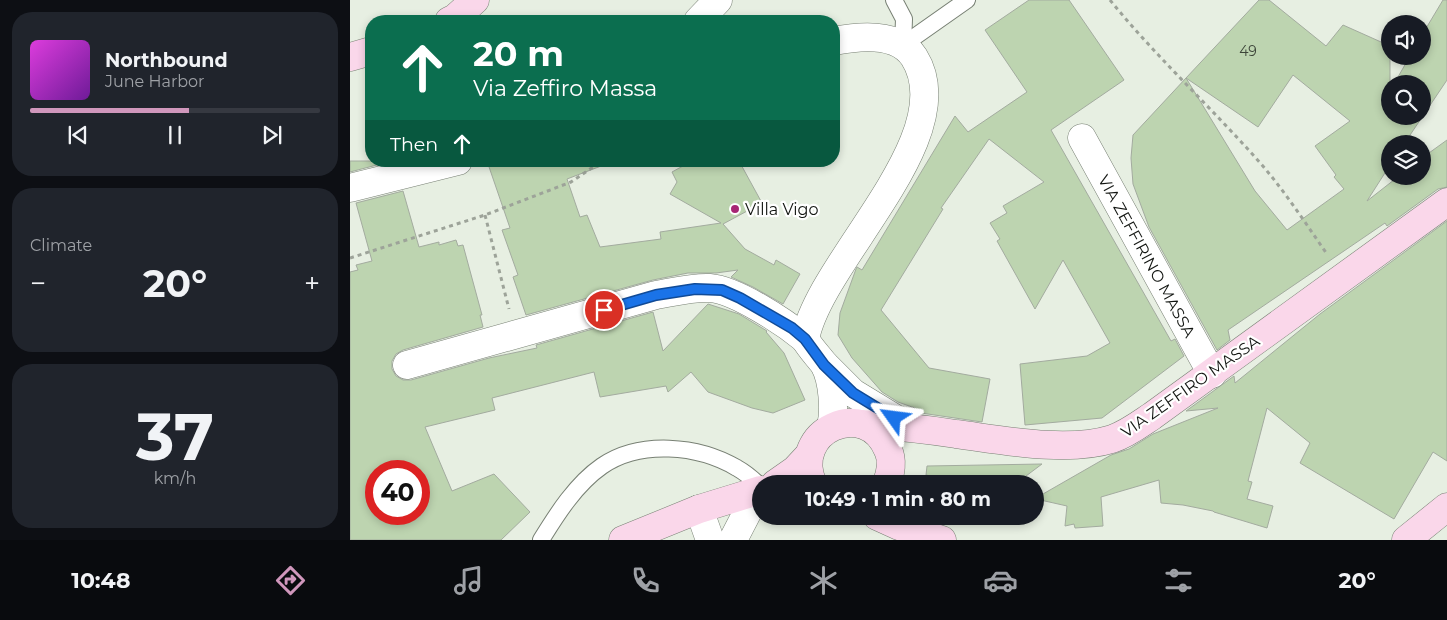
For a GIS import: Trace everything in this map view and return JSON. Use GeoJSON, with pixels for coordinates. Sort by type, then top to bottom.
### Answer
{"type":"FeatureCollection","features":[{"type":"Feature","properties":{"kind":"main road"},"geometry":{"type":"LineString","coordinates":[[458,15],[474,0]]}},
{"type":"Feature","properties":{"kind":"main road"},"geometry":{"type":"LineString","coordinates":[[350,57],[365,53]]}},
{"type":"Feature","properties":{"kind":"main road","name":"VIA ZEFFIRO MASSA"},"geometry":{"type":"LineString","coordinates":[[831,427],[844,423],[915,428],[1026,443],[1091,443],[1113,439],[1132,430],[1212,374],[1447,202]]}},
{"type":"Feature","properties":{"kind":"main road"},"geometry":{"type":"LineString","coordinates":[[861,424],[876,432],[886,443],[891,466],[888,475]]}},
{"type":"Feature","properties":{"kind":"main road"},"geometry":{"type":"LineString","coordinates":[[788,475],[809,454],[813,444],[820,435],[831,427]]}},
{"type":"Feature","properties":{"kind":"main road"},"geometry":{"type":"LineString","coordinates":[[809,454],[810,475]]}},
{"type":"Feature","properties":{"kind":"main road"},"geometry":{"type":"LineString","coordinates":[[623,540],[699,509],[752,493]]}},
{"type":"Feature","properties":{"kind":"main road"},"geometry":{"type":"LineString","coordinates":[[1406,540],[1447,507]]}},
{"type":"Feature","properties":{"kind":"main road"},"geometry":{"type":"LineString","coordinates":[[897,525],[942,540]]}},
{"type":"Feature","properties":{"kind":"street"},"geometry":{"type":"LineString","coordinates":[[704,15],[718,0]]}},
{"type":"Feature","properties":{"kind":"street"},"geometry":{"type":"LineString","coordinates":[[805,339],[806,329],[824,292],[894,182],[916,139],[923,105],[924,81],[917,62],[911,52],[903,45],[878,38],[840,40]]}},
{"type":"Feature","properties":{"kind":"street","name":"VIA ZEFFIRINO MASSA"},"geometry":{"type":"LineString","coordinates":[[1082,138],[1212,374]]}},
{"type":"Feature","properties":{"kind":"street"},"geometry":{"type":"LineString","coordinates":[[350,188],[434,167]]}},
{"type":"Feature","properties":{"kind":"street"},"geometry":{"type":"LineString","coordinates":[[407,365],[656,295],[708,288],[722,290],[740,298],[792,328],[805,339],[824,365],[853,393],[894,418],[915,428]]}},
{"type":"Feature","properties":{"kind":"street"},"geometry":{"type":"LineString","coordinates":[[824,365],[834,406],[831,427]]}},
{"type":"Feature","properties":{"kind":"street"},"geometry":{"type":"LineString","coordinates":[[733,540],[752,504]]}},
{"type":"Feature","properties":{"kind":"street"},"geometry":{"type":"LineString","coordinates":[[699,509],[710,540]]}},
{"type":"Feature","properties":{"kind":"lane"},"geometry":{"type":"LineString","coordinates":[[894,0],[904,19],[903,45]]}},
{"type":"Feature","properties":{"kind":"lane"},"geometry":{"type":"LineString","coordinates":[[903,45],[967,0]]}},
{"type":"Feature","properties":{"kind":"lane"},"geometry":{"type":"LineString","coordinates":[[541,540],[553,520],[589,477],[613,460],[639,450],[670,449],[712,457],[738,468],[752,481]]}},
{"type":"Feature","properties":{"kind":"path"},"geometry":{"type":"LineString","coordinates":[[1110,0],[1132,27],[1179,75],[1262,166],[1344,276]]}},
{"type":"Feature","properties":{"kind":"path"},"geometry":{"type":"LineString","coordinates":[[350,258],[485,215],[572,182],[593,167]]}},
{"type":"Feature","properties":{"kind":"path"},"geometry":{"type":"LineString","coordinates":[[485,215],[516,335]]}},
{"type":"Feature","properties":{"kind":"building"},"geometry":{"type":"Polygon","coordinates":[[[1029,0],[1069,0],[1124,80],[1051,130],[1171,341],[1175,339],[1184,356],[1102,418],[1025,425],[1020,364],[1087,356],[1110,343],[1063,260],[1035,309],[997,241],[1000,239],[990,223],[1007,213],[1003,206],[1044,182],[989,139],[941,208],[943,209],[881,310],[929,368],[990,379],[982,422],[921,413],[914,410],[915,408],[898,402],[882,392],[852,358],[838,335],[840,313],[857,267],[862,270],[955,116],[968,132],[1027,92],[985,30],[1029,0]]]}},
{"type":"Feature","properties":{"kind":"building"},"geometry":{"type":"Polygon","coordinates":[[[1259,0],[1269,0],[1326,46],[1343,25],[1381,42],[1381,65],[1390,65],[1390,75],[1381,75],[1381,125],[1417,125],[1410,135],[1381,135],[1381,179],[1367,201],[1387,185],[1431,185],[1431,152],[1447,140],[1447,187],[1438,189],[1387,226],[1385,223],[1228,330],[1230,340],[1217,350],[1149,227],[1133,184],[1131,158],[1133,135],[1186,78],[1259,0]],[[1293,75],[1258,127],[1186,78],[1255,191],[1287,230],[1344,189],[1334,177],[1336,175],[1315,146],[1350,121],[1293,75]]]}},
{"type":"Feature","properties":{"kind":"building"},"geometry":{"type":"Polygon","coordinates":[[[1443,0],[1447,0],[1447,80],[1431,104],[1431,75],[1399,75],[1405,65],[1431,65],[1431,20],[1443,0]]]}},
{"type":"Feature","properties":{"kind":"building"},"geometry":{"type":"Polygon","coordinates":[[[350,161],[365,161],[365,167],[369,167],[350,172],[350,161]]]}},
{"type":"Feature","properties":{"kind":"building"},"geometry":{"type":"Polygon","coordinates":[[[489,167],[598,167],[567,179],[580,217],[587,215],[600,247],[661,239],[660,232],[721,223],[670,194],[677,182],[672,172],[681,167],[742,167],[762,203],[723,224],[745,249],[774,265],[776,260],[800,274],[783,304],[731,277],[738,270],[716,273],[688,273],[653,280],[526,315],[513,277],[518,275],[502,230],[510,228],[489,167]]]}},
{"type":"Feature","properties":{"kind":"building"},"geometry":{"type":"Polygon","coordinates":[[[403,191],[419,247],[439,242],[439,245],[456,240],[458,246],[463,245],[482,315],[480,315],[483,327],[403,350],[396,354],[392,361],[392,369],[396,376],[403,380],[411,380],[489,358],[537,348],[536,345],[653,312],[663,351],[708,304],[739,314],[767,331],[784,353],[805,400],[773,413],[752,408],[708,392],[691,372],[668,392],[666,386],[600,397],[594,372],[492,398],[495,410],[425,427],[452,491],[494,474],[530,512],[501,540],[350,540],[350,272],[358,270],[356,265],[372,261],[356,203],[403,191]]]}},
{"type":"Feature","properties":{"kind":"building"},"geometry":{"type":"Polygon","coordinates":[[[1447,221],[1447,461],[1433,452],[1394,519],[1300,463],[1310,443],[1267,408],[1248,481],[1252,482],[1247,499],[1273,506],[1267,528],[1213,511],[1161,503],[1159,480],[1101,497],[1103,526],[1075,528],[1074,524],[1065,526],[1067,506],[1044,501],[1044,493],[1111,455],[1129,449],[1153,434],[1218,408],[1186,411],[1234,376],[1235,383],[1320,314],[1447,221]]]}},
{"type":"Feature","properties":{"kind":"building"},"geometry":{"type":"Polygon","coordinates":[[[1042,464],[1027,475],[926,475],[927,466],[1042,464]]]}},
{"type":"Feature","properties":{"kind":"place","name":"Villa Vigo"},"geometry":{"type":"Point","coordinates":[735,209]}},
{"type":"Feature","properties":{"kind":"route"},"geometry":{"type":"LineString","coordinates":[[604,310],[656,295],[708,288],[722,290],[740,298],[792,328],[805,339],[824,365],[853,393],[894,418]]}}]}
